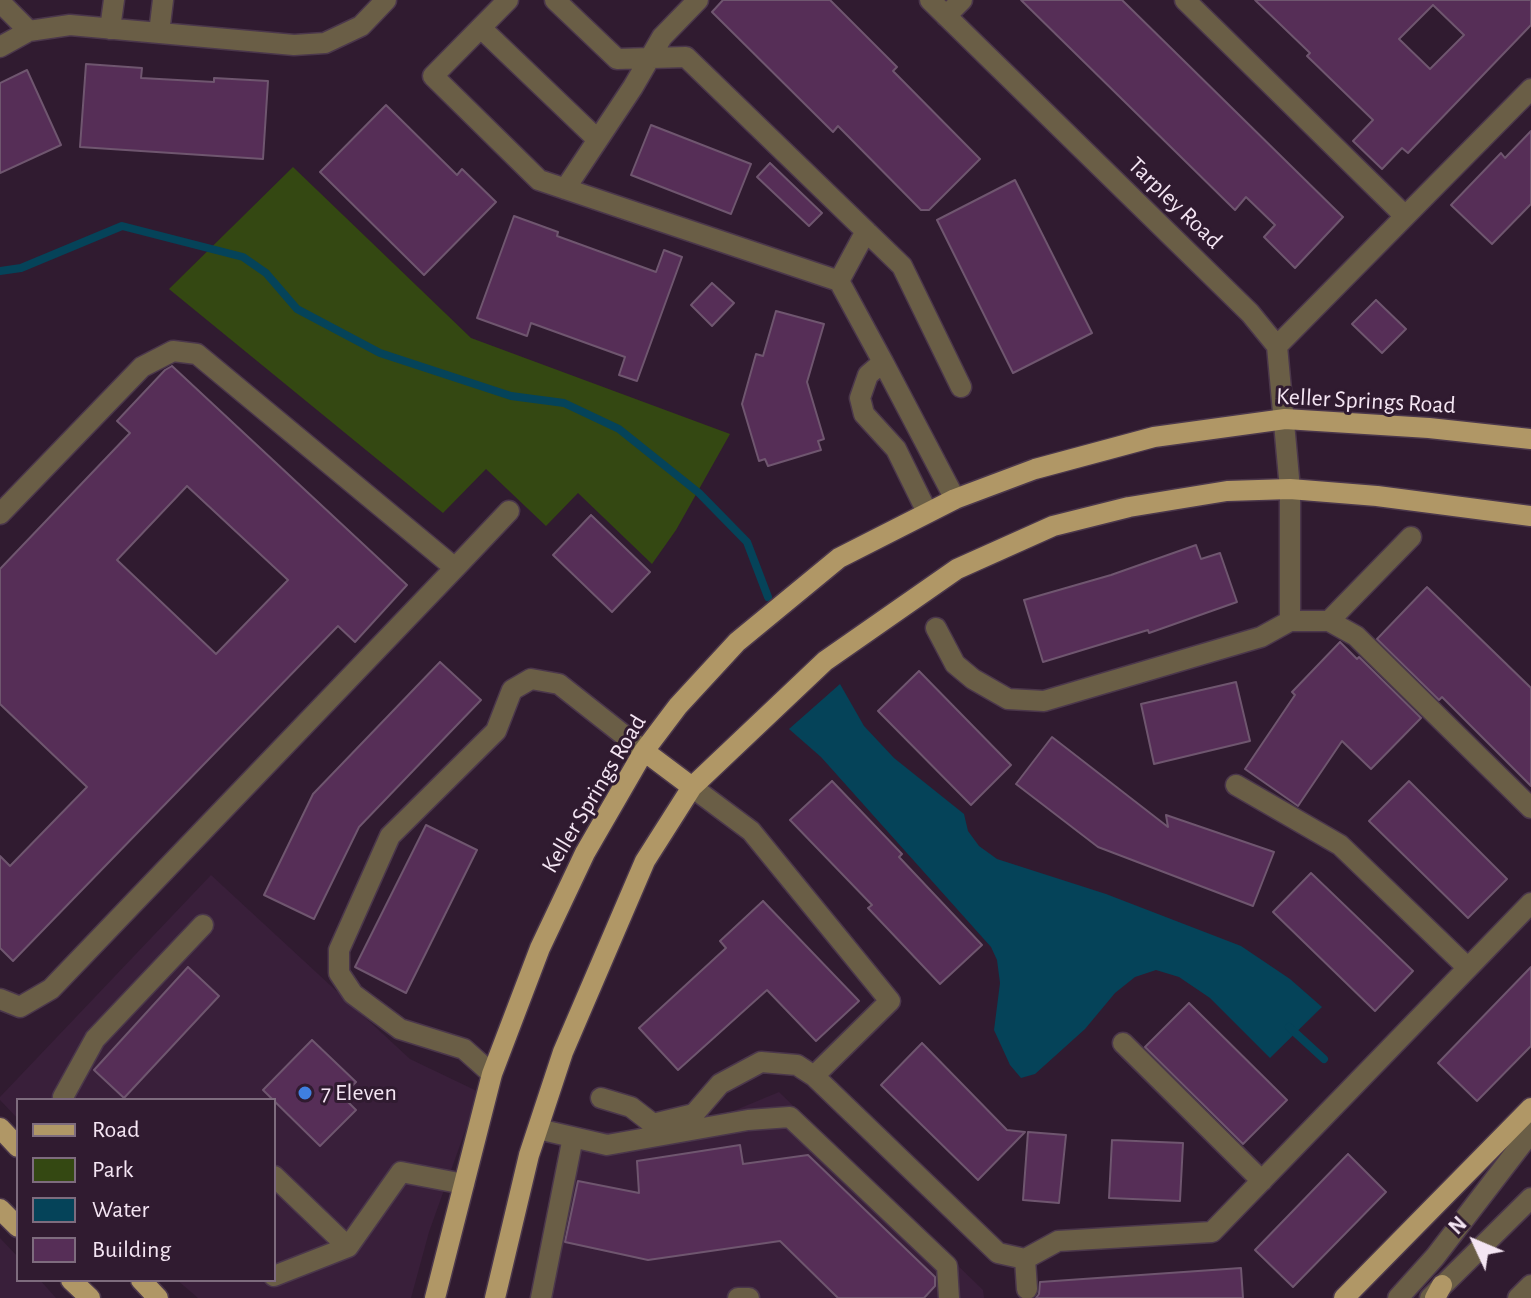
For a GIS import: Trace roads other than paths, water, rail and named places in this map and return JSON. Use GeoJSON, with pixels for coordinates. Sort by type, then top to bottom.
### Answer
{"type":"FeatureCollection","features":[{"type":"Feature","properties":{"kind":"main road","name":"Keller Springs Road"},"geometry":{"type":"LineString","coordinates":[[435,1298],[492,1074],[540,948],[585,853],[644,751],[678,706],[737,642],[839,558],[955,499],[1035,469],[1154,437],[1285,419],[1429,428],[1531,439]]}},
{"type":"Feature","properties":{"kind":"main road"},"geometry":{"type":"LineString","coordinates":[[498,1298],[529,1155],[569,1038],[645,861],[692,787],[825,661],[957,569],[1053,526],[1129,507],[1227,491],[1290,489],[1377,496],[1531,516]]}},
{"type":"Feature","properties":{"kind":"main road"},"geometry":{"type":"LineString","coordinates":[[644,751],[692,787]]}},
{"type":"Feature","properties":{"kind":"main road"},"geometry":{"type":"LineString","coordinates":[[1344,1298],[1531,1108]]}},
{"type":"Feature","properties":{"kind":"main road"},"geometry":{"type":"LineString","coordinates":[[0,1209],[16,1225]]}},
{"type":"Feature","properties":{"kind":"main road"},"geometry":{"type":"LineString","coordinates":[[73,1282],[90,1298]]}},
{"type":"Feature","properties":{"kind":"main road"},"geometry":{"type":"LineString","coordinates":[[143,1282],[158,1298]]}},
{"type":"Feature","properties":{"kind":"street"},"geometry":{"type":"LineString","coordinates":[[110,29],[114,0]]}},
{"type":"Feature","properties":{"kind":"street"},"geometry":{"type":"LineString","coordinates":[[159,33],[163,0]]}},
{"type":"Feature","properties":{"kind":"street"},"geometry":{"type":"LineString","coordinates":[[0,47],[29,31],[70,25],[294,45],[325,43],[361,26],[386,0]]}},
{"type":"Feature","properties":{"kind":"street"},"geometry":{"type":"LineString","coordinates":[[508,0],[433,76],[539,180],[839,281],[955,499]]}},
{"type":"Feature","properties":{"kind":"street"},"geometry":{"type":"LineString","coordinates":[[555,0],[617,59],[686,57],[902,266],[961,387]]}},
{"type":"Feature","properties":{"kind":"street"},"geometry":{"type":"LineString","coordinates":[[565,189],[633,87],[662,37],[698,0]]}},
{"type":"Feature","properties":{"kind":"street","name":"Tarpley Road"},"geometry":{"type":"LineString","coordinates":[[930,0],[1250,313],[1277,346]]}},
{"type":"Feature","properties":{"kind":"street"},"geometry":{"type":"LineString","coordinates":[[946,16],[962,0]]}},
{"type":"Feature","properties":{"kind":"street"},"geometry":{"type":"LineString","coordinates":[[1185,0],[1404,215]]}},
{"type":"Feature","properties":{"kind":"street"},"geometry":{"type":"LineString","coordinates":[[0,2],[29,31]]}},
{"type":"Feature","properties":{"kind":"street"},"geometry":{"type":"LineString","coordinates":[[481,28],[597,139]]}},
{"type":"Feature","properties":{"kind":"street"},"geometry":{"type":"LineString","coordinates":[[1290,621],[1290,489],[1277,346],[1531,89]]}},
{"type":"Feature","properties":{"kind":"street"},"geometry":{"type":"LineString","coordinates":[[839,281],[866,231]]}},
{"type":"Feature","properties":{"kind":"street"},"geometry":{"type":"LineString","coordinates":[[0,514],[142,367],[173,351],[197,354],[455,568]]}},
{"type":"Feature","properties":{"kind":"street"},"geometry":{"type":"LineString","coordinates":[[883,362],[868,375],[860,398],[864,414],[896,449],[927,512]]}},
{"type":"Feature","properties":{"kind":"street"},"geometry":{"type":"LineString","coordinates":[[0,999],[20,1007],[51,989],[509,511]]}},
{"type":"Feature","properties":{"kind":"street"},"geometry":{"type":"LineString","coordinates":[[1329,621],[1411,537]]}},
{"type":"Feature","properties":{"kind":"street"},"geometry":{"type":"LineString","coordinates":[[936,628],[955,664],[973,679],[1008,699],[1044,701],[1261,637],[1290,621],[1329,621],[1356,636],[1531,808]]}},
{"type":"Feature","properties":{"kind":"street"},"geometry":{"type":"LineString","coordinates":[[492,1074],[464,1049],[400,1029],[353,994],[339,973],[339,950],[390,836],[496,731],[512,690],[531,679],[559,684],[644,751]]}},
{"type":"Feature","properties":{"kind":"street"},"geometry":{"type":"LineString","coordinates":[[1236,785],[1340,845],[1468,968]]}},
{"type":"Feature","properties":{"kind":"street"},"geometry":{"type":"LineString","coordinates":[[692,787],[751,831],[890,1001],[814,1076]]}},
{"type":"Feature","properties":{"kind":"street"},"geometry":{"type":"LineString","coordinates":[[601,1098],[631,1107],[653,1124],[694,1114],[720,1084],[761,1062],[797,1065],[814,1076],[998,1253],[1025,1259],[1058,1241],[1212,1232],[1531,903]]}},
{"type":"Feature","properties":{"kind":"street"},"geometry":{"type":"LineString","coordinates":[[64,1098],[95,1039],[203,925]]}},
{"type":"Feature","properties":{"kind":"street"},"geometry":{"type":"LineString","coordinates":[[1123,1043],[1262,1181]]}},
{"type":"Feature","properties":{"kind":"street"},"geometry":{"type":"LineString","coordinates":[[538,1129],[607,1145],[748,1120],[790,1117],[947,1266],[949,1298]]}},
{"type":"Feature","properties":{"kind":"street"},"geometry":{"type":"LineString","coordinates":[[1398,1298],[1435,1257],[1531,1132]]}},
{"type":"Feature","properties":{"kind":"street"},"geometry":{"type":"LineString","coordinates":[[541,1298],[573,1137]]}},
{"type":"Feature","properties":{"kind":"street"},"geometry":{"type":"LineString","coordinates":[[276,1275],[348,1247],[401,1172],[464,1184]]}},
{"type":"Feature","properties":{"kind":"street"},"geometry":{"type":"LineString","coordinates":[[276,1178],[348,1247]]}},
{"type":"Feature","properties":{"kind":"street"},"geometry":{"type":"LineString","coordinates":[[1436,1294],[1531,1198]]}},
{"type":"Feature","properties":{"kind":"street"},"geometry":{"type":"LineString","coordinates":[[1025,1259],[1027,1295]]}},
{"type":"Feature","properties":{"kind":"street"},"geometry":{"type":"LineString","coordinates":[[1518,1298],[1531,1285]]}},
{"type":"Feature","properties":{"kind":"street"},"geometry":{"type":"LineString","coordinates":[[738,1298],[749,1298]]}},
{"type":"Feature","properties":{"kind":"water"},"geometry":{"type":"Polygon","coordinates":[[[840,684],[864,726],[894,758],[964,814],[968,831],[979,846],[997,859],[1106,894],[1241,946],[1290,979],[1322,1007],[1270,1058],[1210,998],[1179,977],[1156,970],[1135,977],[1115,993],[1085,1029],[1035,1074],[1021,1078],[1010,1065],[994,1030],[1000,983],[997,960],[991,947],[821,757],[789,729],[840,684]]]}},
{"type":"Feature","properties":{"kind":"waterway"},"geometry":{"type":"LineString","coordinates":[[0,271],[21,268],[122,226],[243,257],[266,273],[297,309],[380,353],[511,396],[564,403],[619,429],[699,493],[747,542],[768,597]]}},
{"type":"Feature","properties":{"kind":"waterway"},"geometry":{"type":"LineString","coordinates":[[1289,1027],[1324,1059]]}},
{"type":"Feature","properties":{"kind":"place","name":"7 Eleven"},"geometry":{"type":"Point","coordinates":[305,1093]}}]}
